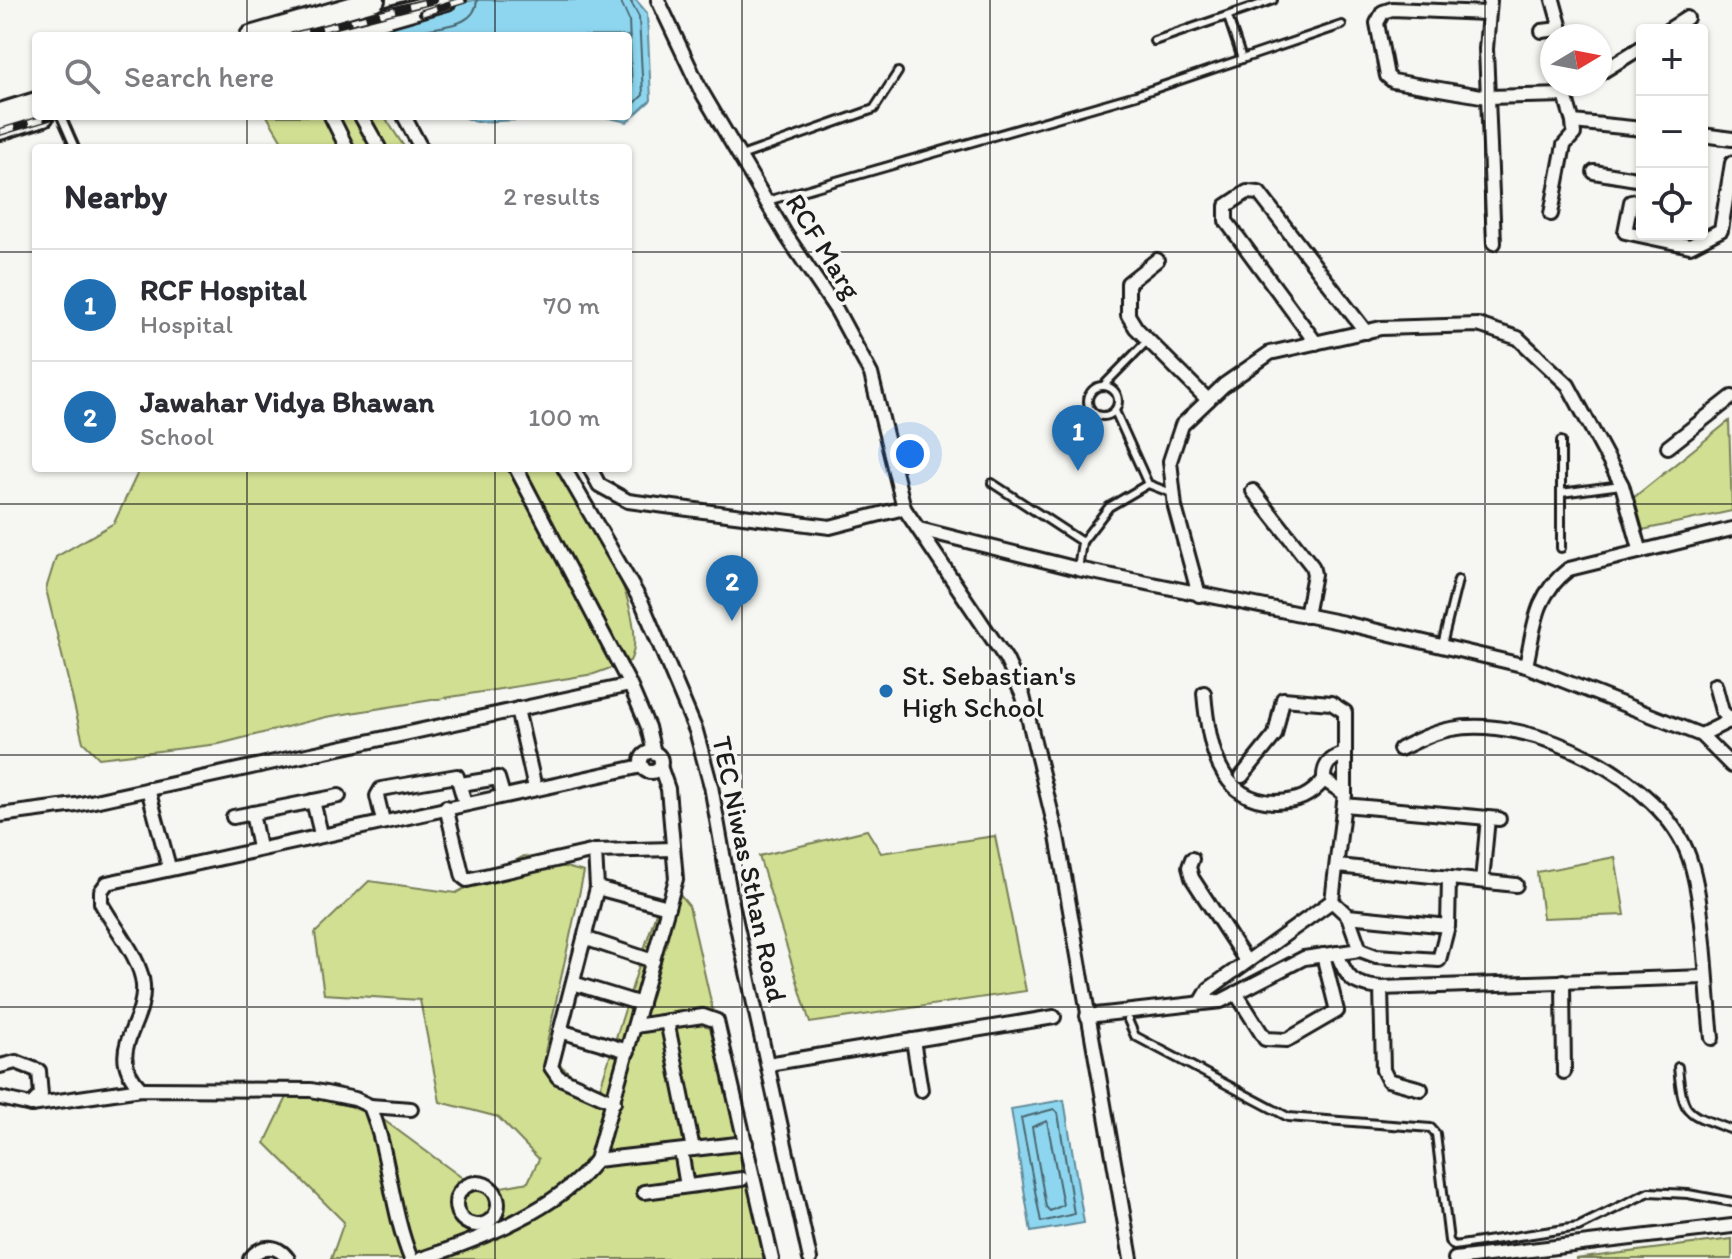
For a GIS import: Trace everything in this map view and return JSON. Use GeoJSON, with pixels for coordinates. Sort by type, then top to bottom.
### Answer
{"type":"FeatureCollection","features":[{"type":"Feature","properties":{"kind":"main road"},"geometry":{"type":"LineString","coordinates":[[277,32],[297,29],[319,15],[375,0]]}},
{"type":"Feature","properties":{"kind":"main road"},"geometry":{"type":"LineString","coordinates":[[358,30],[447,0]]}},
{"type":"Feature","properties":{"kind":"main road"},"geometry":{"type":"LineString","coordinates":[[6,120],[32,104]]}},
{"type":"Feature","properties":{"kind":"main road"},"geometry":{"type":"LineString","coordinates":[[6,120],[32,117]]}},
{"type":"Feature","properties":{"kind":"street","name":"RCF Marg"},"geometry":{"type":"LineString","coordinates":[[658,0],[700,89],[837,311],[871,374],[904,508],[1006,659],[1023,696],[1057,836],[1131,1259]]}},
{"type":"Feature","properties":{"kind":"street"},"geometry":{"type":"LineString","coordinates":[[1553,0],[1559,24]]}},
{"type":"Feature","properties":{"kind":"street"},"geometry":{"type":"LineString","coordinates":[[1494,243],[1487,97],[1488,6],[1392,9],[1383,12],[1377,23],[1383,69],[1393,81],[1487,97],[1540,96]]}},
{"type":"Feature","properties":{"kind":"street"},"geometry":{"type":"LineString","coordinates":[[319,15],[321,32]]}},
{"type":"Feature","properties":{"kind":"street"},"geometry":{"type":"LineString","coordinates":[[1678,24],[1687,18]]}},
{"type":"Feature","properties":{"kind":"street"},"geometry":{"type":"LineString","coordinates":[[1612,66],[1636,51]]}},
{"type":"Feature","properties":{"kind":"street"},"geometry":{"type":"LineString","coordinates":[[1551,214],[1564,145],[1574,134],[1565,96]]}},
{"type":"Feature","properties":{"kind":"street"},"geometry":{"type":"LineString","coordinates":[[333,120],[345,144]]}},
{"type":"Feature","properties":{"kind":"street"},"geometry":{"type":"LineString","coordinates":[[363,120],[377,144]]}},
{"type":"Feature","properties":{"kind":"street"},"geometry":{"type":"LineString","coordinates":[[406,120],[419,144]]}},
{"type":"Feature","properties":{"kind":"street"},"geometry":{"type":"LineString","coordinates":[[1573,122],[1636,128]]}},
{"type":"Feature","properties":{"kind":"street"},"geometry":{"type":"LineString","coordinates":[[1708,137],[1732,139]]}},
{"type":"Feature","properties":{"kind":"street"},"geometry":{"type":"LineString","coordinates":[[1708,238],[1723,228],[1732,163]]}},
{"type":"Feature","properties":{"kind":"street"},"geometry":{"type":"LineString","coordinates":[[1594,172],[1636,179]]}},
{"type":"Feature","properties":{"kind":"street"},"geometry":{"type":"LineString","coordinates":[[1316,343],[1226,221],[1226,206],[1247,192],[1259,193],[1366,332]]}},
{"type":"Feature","properties":{"kind":"street"},"geometry":{"type":"LineString","coordinates":[[1636,201],[1631,202],[1625,232],[1636,234]]}},
{"type":"Feature","properties":{"kind":"street"},"geometry":{"type":"LineString","coordinates":[[1668,240],[1695,245],[1705,240]]}},
{"type":"Feature","properties":{"kind":"street"},"geometry":{"type":"LineString","coordinates":[[1157,260],[1128,283],[1125,297],[1128,315],[1148,340],[1208,400]]}},
{"type":"Feature","properties":{"kind":"street"},"geometry":{"type":"LineString","coordinates":[[1199,595],[1174,494],[1170,461],[1182,425],[1208,400],[1270,353],[1366,332],[1441,324],[1478,325],[1518,338],[1568,385],[1622,485],[1640,549]]}},
{"type":"Feature","properties":{"kind":"street"},"geometry":{"type":"LineString","coordinates":[[1668,447],[1732,397]]}},
{"type":"Feature","properties":{"kind":"street"},"geometry":{"type":"LineString","coordinates":[[421,1259],[492,1227],[580,1180],[596,1160],[676,879],[668,789],[648,727],[630,685],[518,472]]}},
{"type":"Feature","properties":{"kind":"street","name":"TEC Niwas Sthan Road"},"geometry":{"type":"LineString","coordinates":[[566,472],[642,603],[696,731],[711,786],[810,1259]]}},
{"type":"Feature","properties":{"kind":"street"},"geometry":{"type":"LineString","coordinates":[[592,472],[599,485],[628,501],[830,527],[904,508]]}},
{"type":"Feature","properties":{"kind":"street"},"geometry":{"type":"LineString","coordinates":[[1253,491],[1312,566],[1314,574],[1306,616]]}},
{"type":"Feature","properties":{"kind":"street"},"geometry":{"type":"LineString","coordinates":[[919,529],[1078,569],[1442,645],[1526,666],[1701,735],[1732,766]]}},
{"type":"Feature","properties":{"kind":"street"},"geometry":{"type":"LineString","coordinates":[[1526,666],[1541,599],[1554,581],[1569,569],[1640,549],[1732,529]]}},
{"type":"Feature","properties":{"kind":"street"},"geometry":{"type":"LineString","coordinates":[[0,815],[49,809],[148,789],[630,685]]}},
{"type":"Feature","properties":{"kind":"street"},"geometry":{"type":"LineString","coordinates":[[1701,735],[1730,722],[1715,685]]}},
{"type":"Feature","properties":{"kind":"street"},"geometry":{"type":"LineString","coordinates":[[1204,693],[1207,737],[1225,776],[1233,788],[1246,792],[1258,802],[1293,801],[1309,797],[1324,780],[1324,769],[1331,759],[1345,754]]}},
{"type":"Feature","properties":{"kind":"street"},"geometry":{"type":"LineString","coordinates":[[1202,1001],[1209,989],[1332,901],[1344,799],[1345,712],[1341,706],[1290,697],[1283,699],[1270,743],[1242,776]]}},
{"type":"Feature","properties":{"kind":"street"},"geometry":{"type":"LineString","coordinates":[[517,709],[535,788]]}},
{"type":"Feature","properties":{"kind":"street"},"geometry":{"type":"LineString","coordinates":[[1400,749],[1451,729],[1506,729],[1540,737],[1577,752],[1637,790],[1666,818],[1688,855],[1695,881],[1712,1038]]}},
{"type":"Feature","properties":{"kind":"street"},"geometry":{"type":"LineString","coordinates":[[642,766],[643,756],[654,753]]}},
{"type":"Feature","properties":{"kind":"street"},"geometry":{"type":"LineString","coordinates":[[141,1089],[126,1069],[124,1055],[141,1000],[141,975],[101,903],[101,891],[116,879],[642,766],[652,772],[660,766]]}},
{"type":"Feature","properties":{"kind":"street"},"geometry":{"type":"LineString","coordinates":[[1225,776],[1233,773],[1242,776]]}},
{"type":"Feature","properties":{"kind":"street"},"geometry":{"type":"LineString","coordinates":[[383,821],[377,796],[381,789],[453,775],[460,778],[465,803]]}},
{"type":"Feature","properties":{"kind":"street"},"geometry":{"type":"LineString","coordinates":[[1242,776],[1246,792]]}},
{"type":"Feature","properties":{"kind":"street"},"geometry":{"type":"LineString","coordinates":[[461,784],[498,778],[503,795]]}},
{"type":"Feature","properties":{"kind":"street"},"geometry":{"type":"LineString","coordinates":[[1324,780],[1344,799],[1494,818],[1482,881]]}},
{"type":"Feature","properties":{"kind":"street"},"geometry":{"type":"LineString","coordinates":[[148,789],[169,867]]}},
{"type":"Feature","properties":{"kind":"street"},"geometry":{"type":"LineString","coordinates":[[233,817],[339,796]]}},
{"type":"Feature","properties":{"kind":"street"},"geometry":{"type":"LineString","coordinates":[[313,801],[321,834]]}},
{"type":"Feature","properties":{"kind":"street"},"geometry":{"type":"LineString","coordinates":[[446,807],[463,877],[467,880],[595,851],[673,849]]}},
{"type":"Feature","properties":{"kind":"street"},"geometry":{"type":"LineString","coordinates":[[252,813],[259,848]]}},
{"type":"Feature","properties":{"kind":"street"},"geometry":{"type":"LineString","coordinates":[[595,851],[597,888],[552,1071],[614,1102]]}},
{"type":"Feature","properties":{"kind":"street"},"geometry":{"type":"LineString","coordinates":[[1192,859],[1189,867],[1192,878],[1246,961]]}},
{"type":"Feature","properties":{"kind":"street"},"geometry":{"type":"LineString","coordinates":[[1338,866],[1516,885]]}},
{"type":"Feature","properties":{"kind":"street"},"geometry":{"type":"LineString","coordinates":[[1087,1016],[1221,1001],[1290,964],[1323,955],[1360,950],[1376,956],[1439,960],[1448,926],[1449,878]]}},
{"type":"Feature","properties":{"kind":"street"},"geometry":{"type":"LineString","coordinates":[[597,888],[668,907]]}},
{"type":"Feature","properties":{"kind":"street"},"geometry":{"type":"LineString","coordinates":[[1332,901],[1348,916],[1360,950]]}},
{"type":"Feature","properties":{"kind":"street"},"geometry":{"type":"LineString","coordinates":[[1348,916],[1448,926]]}},
{"type":"Feature","properties":{"kind":"street"},"geometry":{"type":"LineString","coordinates":[[584,938],[653,961]]}},
{"type":"Feature","properties":{"kind":"street"},"geometry":{"type":"LineString","coordinates":[[1337,953],[1346,978],[1357,986],[1381,988],[1705,977]]}},
{"type":"Feature","properties":{"kind":"street"},"geometry":{"type":"LineString","coordinates":[[1236,993],[1265,1039],[1287,1040],[1337,1011],[1323,955]]}},
{"type":"Feature","properties":{"kind":"street"},"geometry":{"type":"LineString","coordinates":[[1563,981],[1564,1072]]}},
{"type":"Feature","properties":{"kind":"street"},"geometry":{"type":"LineString","coordinates":[[573,983],[641,1004]]}},
{"type":"Feature","properties":{"kind":"street"},"geometry":{"type":"LineString","coordinates":[[1381,988],[1383,1070],[1395,1083],[1421,1089]]}},
{"type":"Feature","properties":{"kind":"street"},"geometry":{"type":"LineString","coordinates":[[635,1026],[703,1016],[717,1021],[772,1259]]}},
{"type":"Feature","properties":{"kind":"street"},"geometry":{"type":"LineString","coordinates":[[768,1064],[1054,1017]]}},
{"type":"Feature","properties":{"kind":"street"},"geometry":{"type":"LineString","coordinates":[[667,1021],[687,1150],[687,1186]]}},
{"type":"Feature","properties":{"kind":"street"},"geometry":{"type":"LineString","coordinates":[[560,1031],[628,1051]]}},
{"type":"Feature","properties":{"kind":"street"},"geometry":{"type":"LineString","coordinates":[[913,1040],[921,1090]]}},
{"type":"Feature","properties":{"kind":"street"},"geometry":{"type":"LineString","coordinates":[[0,1066],[16,1062],[39,1071],[41,1095],[31,1105]]}},
{"type":"Feature","properties":{"kind":"street"},"geometry":{"type":"LineString","coordinates":[[0,1098],[31,1105],[141,1089],[311,1090],[355,1099],[370,1106],[411,1109]]}},
{"type":"Feature","properties":{"kind":"street"},"geometry":{"type":"LineString","coordinates":[[370,1106],[382,1136],[401,1235],[411,1259]]}},
{"type":"Feature","properties":{"kind":"street"},"geometry":{"type":"LineString","coordinates":[[596,1160],[746,1143]]}},
{"type":"Feature","properties":{"kind":"street"},"geometry":{"type":"LineString","coordinates":[[644,1192],[742,1179]]}},
{"type":"Feature","properties":{"kind":"street"},"geometry":{"type":"LineString","coordinates":[[1455,1259],[1732,1226]]}},
{"type":"Feature","properties":{"kind":"street"},"geometry":{"type":"LineString","coordinates":[[250,1259],[255,1252],[269,1247],[282,1252],[288,1259]]}},
{"type":"Feature","properties":{"kind":"lane"},"geometry":{"type":"LineString","coordinates":[[1154,41],[1273,0]]}},
{"type":"Feature","properties":{"kind":"lane"},"geometry":{"type":"LineString","coordinates":[[1228,17],[1242,59]]}},
{"type":"Feature","properties":{"kind":"lane"},"geometry":{"type":"LineString","coordinates":[[767,201],[1136,95],[1342,25]]}},
{"type":"Feature","properties":{"kind":"lane"},"geometry":{"type":"LineString","coordinates":[[741,156],[874,109],[898,72]]}},
{"type":"Feature","properties":{"kind":"lane"},"geometry":{"type":"LineString","coordinates":[[63,120],[73,144]]}},
{"type":"Feature","properties":{"kind":"lane"},"geometry":{"type":"LineString","coordinates":[[1115,411],[1101,416],[1090,407],[1091,392],[1104,385],[1148,340]]}},
{"type":"Feature","properties":{"kind":"lane"},"geometry":{"type":"LineString","coordinates":[[1104,385],[1113,389],[1118,397],[1115,411],[1148,484],[1174,494]]}},
{"type":"Feature","properties":{"kind":"lane"},"geometry":{"type":"LineString","coordinates":[[1561,441],[1561,548]]}},
{"type":"Feature","properties":{"kind":"lane"},"geometry":{"type":"LineString","coordinates":[[992,483],[1082,542]]}},
{"type":"Feature","properties":{"kind":"lane"},"geometry":{"type":"LineString","coordinates":[[1078,569],[1082,542],[1109,507],[1148,484]]}},
{"type":"Feature","properties":{"kind":"lane"},"geometry":{"type":"LineString","coordinates":[[1561,493],[1622,485]]}},
{"type":"Feature","properties":{"kind":"lane"},"geometry":{"type":"LineString","coordinates":[[1442,645],[1458,580]]}},
{"type":"Feature","properties":{"kind":"lane"},"geometry":{"type":"LineString","coordinates":[[1128,1020],[1135,1036],[1288,1117],[1431,1128],[1436,1134],[1449,1241],[1454,1246],[1578,1227],[1649,1192],[1688,1194],[1732,1202]]}},
{"type":"Feature","properties":{"kind":"lane"},"geometry":{"type":"LineString","coordinates":[[1678,1067],[1681,1101],[1689,1113],[1732,1130]]}},
{"type":"Feature","properties":{"kind":"green space"},"geometry":{"type":"Polygon","coordinates":[[[269,120],[387,120],[402,144],[284,144],[269,120]]]}},
{"type":"Feature","properties":{"kind":"green space"},"geometry":{"type":"Polygon","coordinates":[[[1729,421],[1732,511],[1633,532],[1627,503],[1729,421]]]}},
{"type":"Feature","properties":{"kind":"green space"},"geometry":{"type":"Polygon","coordinates":[[[138,472],[575,472],[625,592],[634,641],[630,661],[594,674],[326,717],[219,744],[99,758],[83,742],[46,589],[56,557],[114,523],[138,472]]]}},
{"type":"Feature","properties":{"kind":"green space"},"geometry":{"type":"Polygon","coordinates":[[[867,830],[881,853],[995,836],[1026,991],[810,1023],[759,856],[867,830]]]}},
{"type":"Feature","properties":{"kind":"green space"},"geometry":{"type":"Polygon","coordinates":[[[524,856],[584,872],[545,1052],[597,1097],[658,906],[675,889],[689,906],[770,1259],[331,1259],[344,1222],[265,1143],[288,1095],[347,1093],[480,1191],[528,1182],[539,1159],[498,1117],[440,1102],[420,1000],[324,994],[315,933],[369,881],[456,893],[524,856]]]}},
{"type":"Feature","properties":{"kind":"green space"},"geometry":{"type":"Polygon","coordinates":[[[1615,857],[1625,915],[1543,918],[1537,872],[1615,857]]]}},
{"type":"Feature","properties":{"kind":"green space"},"geometry":{"type":"Polygon","coordinates":[[[1732,1239],[1732,1259],[1575,1259],[1732,1239]]]}},
{"type":"Feature","properties":{"kind":"water"},"geometry":{"type":"Polygon","coordinates":[[[474,0],[636,0],[647,13],[651,100],[632,117],[632,32],[388,32],[381,20],[474,0]]]}},
{"type":"Feature","properties":{"kind":"water"},"geometry":{"type":"Polygon","coordinates":[[[471,120],[518,120],[476,122],[471,120]]]}},
{"type":"Feature","properties":{"kind":"water"},"geometry":{"type":"Polygon","coordinates":[[[1064,1100],[1084,1223],[1031,1232],[1011,1109],[1064,1100]]]}},
{"type":"Feature","properties":{"kind":"railway"},"geometry":{"type":"LineString","coordinates":[[309,32],[434,0]]}},
{"type":"Feature","properties":{"kind":"railway"},"geometry":{"type":"LineString","coordinates":[[422,13],[464,0]]}},
{"type":"Feature","properties":{"kind":"railway"},"geometry":{"type":"LineString","coordinates":[[0,132],[40,120]]}},
{"type":"Feature","properties":{"kind":"place","name":"RCF Hospital"},"geometry":{"type":"Point","coordinates":[1078,471]}},
{"type":"Feature","properties":{"kind":"place","name":"Jawahar Vidya Bhawan"},"geometry":{"type":"Point","coordinates":[732,621]}},
{"type":"Feature","properties":{"kind":"place","name":"St. Sebastian's High School"},"geometry":{"type":"Point","coordinates":[886,691]}}]}
